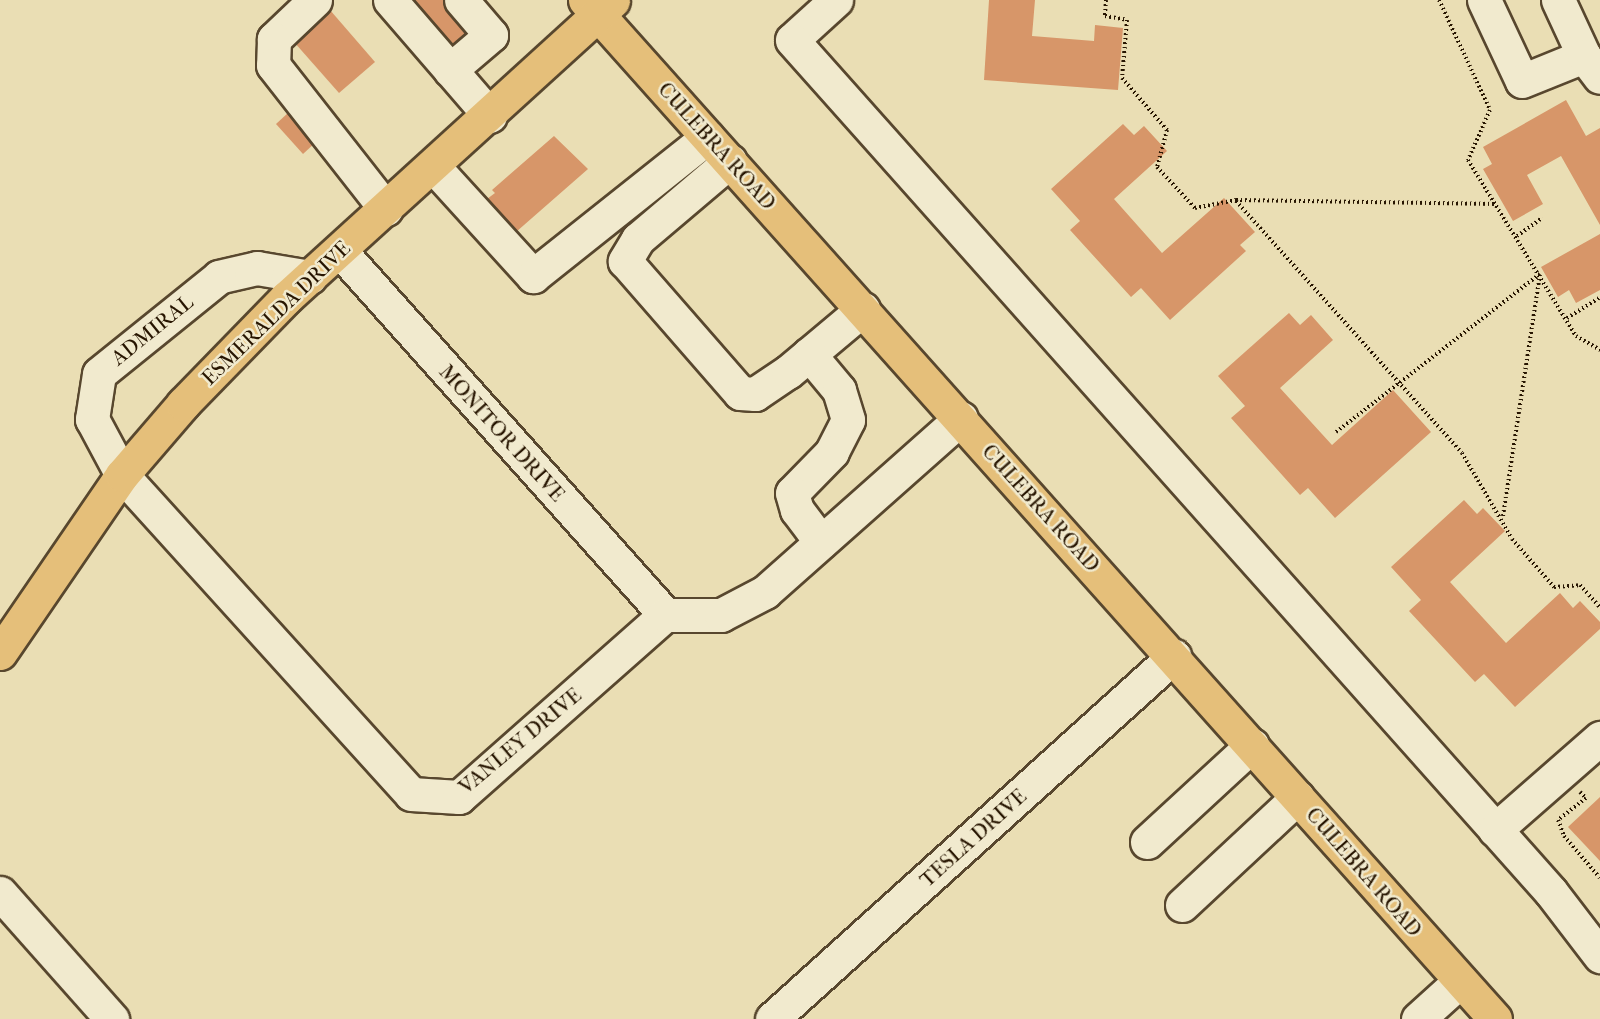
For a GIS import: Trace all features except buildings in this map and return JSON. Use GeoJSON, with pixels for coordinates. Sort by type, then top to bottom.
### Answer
{"type":"FeatureCollection","features":[{"type":"Feature","properties":{"kind":"main road","name":"ESMERALDA DRIVE"},"geometry":{"type":"LineString","coordinates":[[0,653],[122,475],[183,404],[310,277],[490,116],[599,5]]}},
{"type":"Feature","properties":{"kind":"main road","name":"CULEBRA ROAD"},"geometry":{"type":"LineString","coordinates":[[599,5],[708,137],[1174,656],[1495,1019]]}},
{"type":"Feature","properties":{"kind":"street"},"geometry":{"type":"LineString","coordinates":[[315,0],[274,39],[273,65],[386,209]]}},
{"type":"Feature","properties":{"kind":"street"},"geometry":{"type":"LineString","coordinates":[[390,0],[490,116]]}},
{"type":"Feature","properties":{"kind":"street"},"geometry":{"type":"LineString","coordinates":[[450,70],[490,35],[460,0]]}},
{"type":"Feature","properties":{"kind":"street"},"geometry":{"type":"LineString","coordinates":[[836,0],[792,40],[1495,830],[1600,956]]}},
{"type":"Feature","properties":{"kind":"street"},"geometry":{"type":"LineString","coordinates":[[1484,0],[1522,81],[1592,66],[1558,0]]}},
{"type":"Feature","properties":{"kind":"street"},"geometry":{"type":"LineString","coordinates":[[434,166],[533,276],[708,137]]}},
{"type":"Feature","properties":{"kind":"street"},"geometry":{"type":"LineString","coordinates":[[730,161],[638,239],[625,261],[740,393],[755,394],[809,354],[863,309]]}},
{"type":"Feature","properties":{"kind":"street","name":"MONITOR DRIVE"},"geometry":{"type":"LineString","coordinates":[[339,251],[665,615]]}},
{"type":"Feature","properties":{"kind":"street","name":"ADMIRAL"},"geometry":{"type":"LineString","coordinates":[[122,475],[92,419],[99,374],[219,277],[257,268],[310,277]]}},
{"type":"Feature","properties":{"kind":"street"},"geometry":{"type":"LineString","coordinates":[[809,354],[839,390],[848,420],[832,452],[792,493],[797,510],[821,542]]}},
{"type":"Feature","properties":{"kind":"street"},"geometry":{"type":"LineString","coordinates":[[665,615],[720,615],[765,592],[961,418]]}},
{"type":"Feature","properties":{"kind":"street","name":"VANLEY DRIVE"},"geometry":{"type":"LineString","coordinates":[[122,475],[411,794],[459,797],[665,615]]}},
{"type":"Feature","properties":{"kind":"street","name":"TESLA DRIVE"},"geometry":{"type":"LineString","coordinates":[[772,1019],[1174,656]]}},
{"type":"Feature","properties":{"kind":"street"},"geometry":{"type":"LineString","coordinates":[[1495,830],[1600,738]]}},
{"type":"Feature","properties":{"kind":"street"},"geometry":{"type":"LineString","coordinates":[[1147,842],[1252,745]]}},
{"type":"Feature","properties":{"kind":"street"},"geometry":{"type":"LineString","coordinates":[[1182,905],[1298,797]]}},
{"type":"Feature","properties":{"kind":"street"},"geometry":{"type":"LineString","coordinates":[[0,893],[112,1019]]}},
{"type":"Feature","properties":{"kind":"street"},"geometry":{"type":"LineString","coordinates":[[1418,1019],[1461,981]]}},
{"type":"Feature","properties":{"kind":"path"},"geometry":{"type":"LineString","coordinates":[[1106,0],[1105,16],[1127,21],[1122,78],[1167,130],[1157,167],[1195,208],[1236,200],[1496,204]]}},
{"type":"Feature","properties":{"kind":"path"},"geometry":{"type":"LineString","coordinates":[[1439,0],[1490,110],[1468,160],[1517,236],[1576,336],[1600,350]]}},
{"type":"Feature","properties":{"kind":"path"},"geometry":{"type":"LineString","coordinates":[[1236,200],[1395,383],[1462,453],[1502,518],[1512,539],[1554,587],[1580,585],[1600,607]]}},
{"type":"Feature","properties":{"kind":"path"},"geometry":{"type":"LineString","coordinates":[[1517,236],[1542,218]]}},
{"type":"Feature","properties":{"kind":"path"},"geometry":{"type":"LineString","coordinates":[[1336,432],[1395,383],[1540,274]]}},
{"type":"Feature","properties":{"kind":"path"},"geometry":{"type":"LineString","coordinates":[[1502,518],[1540,274]]}},
{"type":"Feature","properties":{"kind":"path"},"geometry":{"type":"LineString","coordinates":[[1567,318],[1600,297]]}},
{"type":"Feature","properties":{"kind":"path"},"geometry":{"type":"LineString","coordinates":[[1574,785],[1586,798],[1558,820],[1564,836],[1600,878]]}}]}
